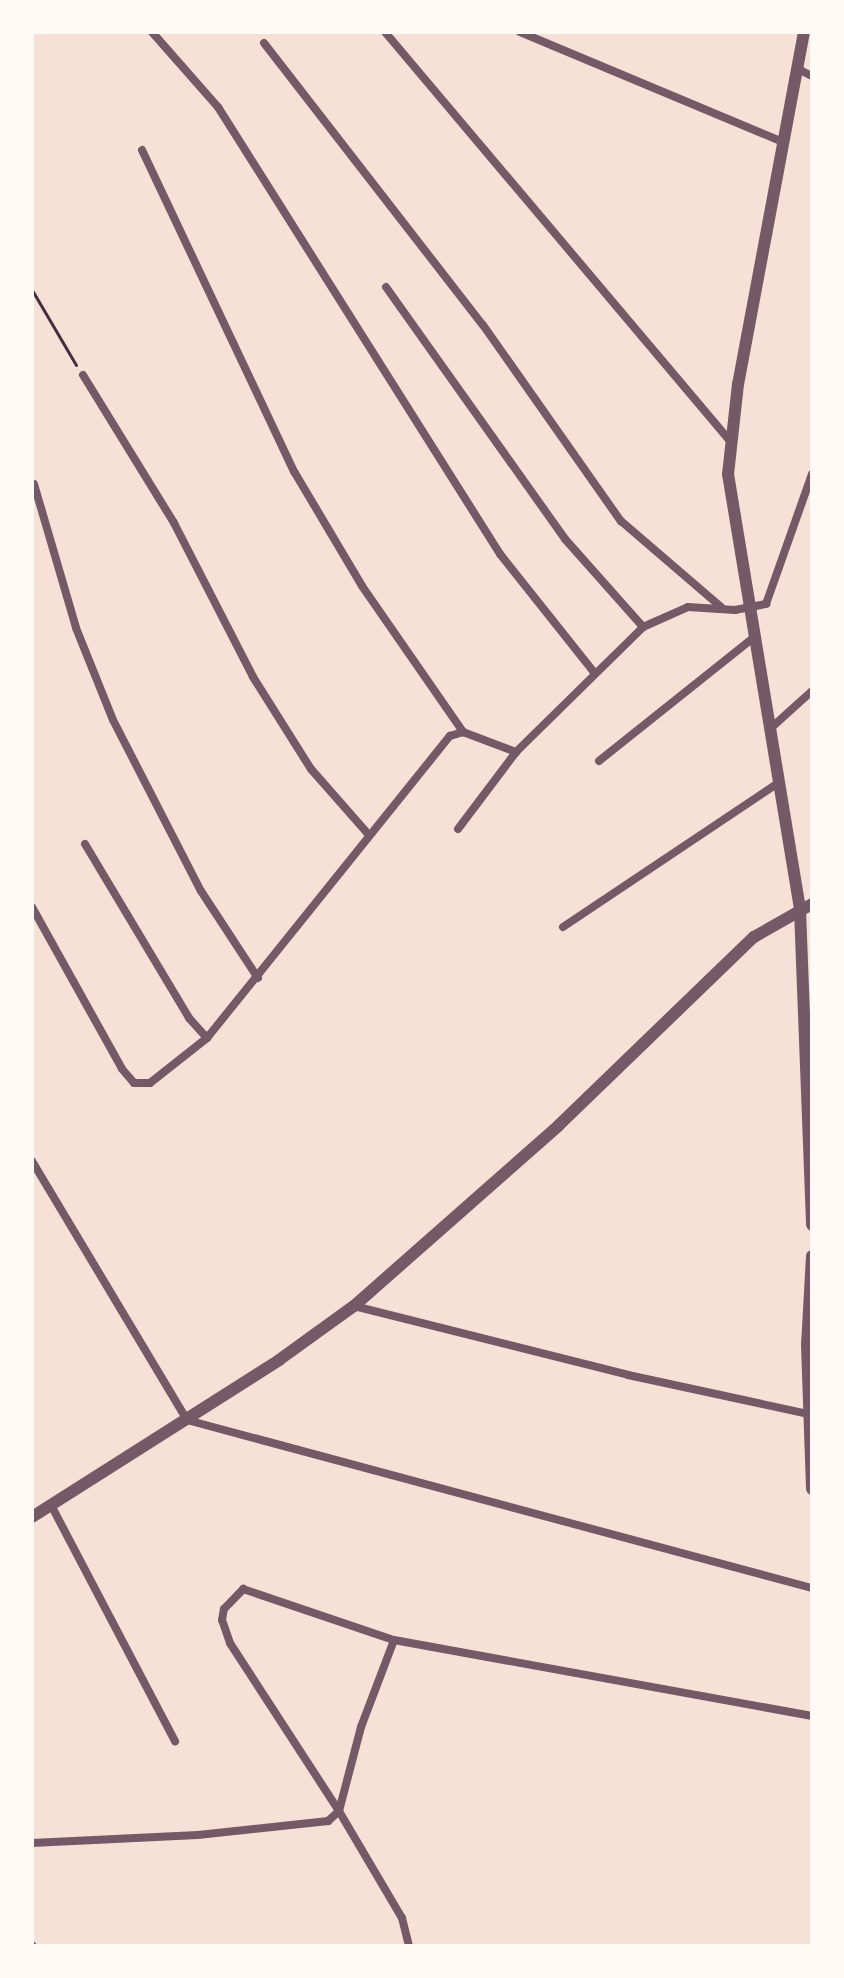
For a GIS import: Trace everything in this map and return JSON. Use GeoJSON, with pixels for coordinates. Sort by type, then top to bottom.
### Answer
{"type":"FeatureCollection","features":[{"type":"Feature","properties":{"kind":"street"},"geometry":{"type":"LineString","coordinates":[[152,32],[218,107],[492,542],[594,672]]}},
{"type":"Feature","properties":{"kind":"street"},"geometry":{"type":"LineString","coordinates":[[385,32],[730,441]]}},
{"type":"Feature","properties":{"kind":"street"},"geometry":{"type":"LineString","coordinates":[[520,32],[783,142]]}},
{"type":"Feature","properties":{"kind":"street"},"geometry":{"type":"LineString","coordinates":[[804,32],[730,441],[731,507],[753,638],[806,907],[812,1225]]}},
{"type":"Feature","properties":{"kind":"street"},"geometry":{"type":"LineString","coordinates":[[264,43],[483,325],[621,521],[721,608]]}},
{"type":"Feature","properties":{"kind":"street"},"geometry":{"type":"LineString","coordinates":[[798,69],[812,76]]}},
{"type":"Feature","properties":{"kind":"street"},"geometry":{"type":"LineString","coordinates":[[142,150],[295,473],[362,586],[463,732],[516,752]]}},
{"type":"Feature","properties":{"kind":"street"},"geometry":{"type":"LineString","coordinates":[[386,287],[565,539],[643,627]]}},
{"type":"Feature","properties":{"kind":"street"},"geometry":{"type":"LineString","coordinates":[[83,375],[174,523],[253,677],[311,769],[369,835]]}},
{"type":"Feature","properties":{"kind":"street"},"geometry":{"type":"LineString","coordinates":[[458,829],[516,752],[643,627],[674,610],[748,608],[766,604],[780,577],[812,474]]}},
{"type":"Feature","properties":{"kind":"street"},"geometry":{"type":"LineString","coordinates":[[34,484],[76,628],[113,720],[201,891],[258,978]]}},
{"type":"Feature","properties":{"kind":"street"},"geometry":{"type":"LineString","coordinates":[[599,761],[753,638]]}},
{"type":"Feature","properties":{"kind":"street"},"geometry":{"type":"LineString","coordinates":[[771,728],[812,691]]}},
{"type":"Feature","properties":{"kind":"street"},"geometry":{"type":"LineString","coordinates":[[32,907],[134,1083],[150,1083],[207,1038],[258,978],[445,740],[463,732]]}},
{"type":"Feature","properties":{"kind":"street"},"geometry":{"type":"LineString","coordinates":[[563,927],[780,782]]}},
{"type":"Feature","properties":{"kind":"street"},"geometry":{"type":"LineString","coordinates":[[85,844],[189,1018],[207,1038]]}},
{"type":"Feature","properties":{"kind":"street"},"geometry":{"type":"LineString","coordinates":[[32,1517],[187,1420],[354,1306],[559,1125],[754,937],[806,907]]}},
{"type":"Feature","properties":{"kind":"street"},"geometry":{"type":"LineString","coordinates":[[32,1161],[187,1420],[812,1588]]}},
{"type":"Feature","properties":{"kind":"street"},"geometry":{"type":"LineString","coordinates":[[812,1256],[809,1414],[812,1489]]}},
{"type":"Feature","properties":{"kind":"street"},"geometry":{"type":"LineString","coordinates":[[354,1306],[628,1375],[809,1414]]}},
{"type":"Feature","properties":{"kind":"street"},"geometry":{"type":"LineString","coordinates":[[51,1505],[175,1741]]}},
{"type":"Feature","properties":{"kind":"street"},"geometry":{"type":"LineString","coordinates":[[410,1945],[339,1811],[224,1631],[224,1609],[243,1589],[394,1640],[812,1716]]}},
{"type":"Feature","properties":{"kind":"street"},"geometry":{"type":"LineString","coordinates":[[32,1843],[301,1826],[328,1821],[339,1811],[361,1727],[394,1640]]}},
{"type":"Feature","properties":{"kind":"path"},"geometry":{"type":"LineString","coordinates":[[32,290],[83,375]]}}]}
